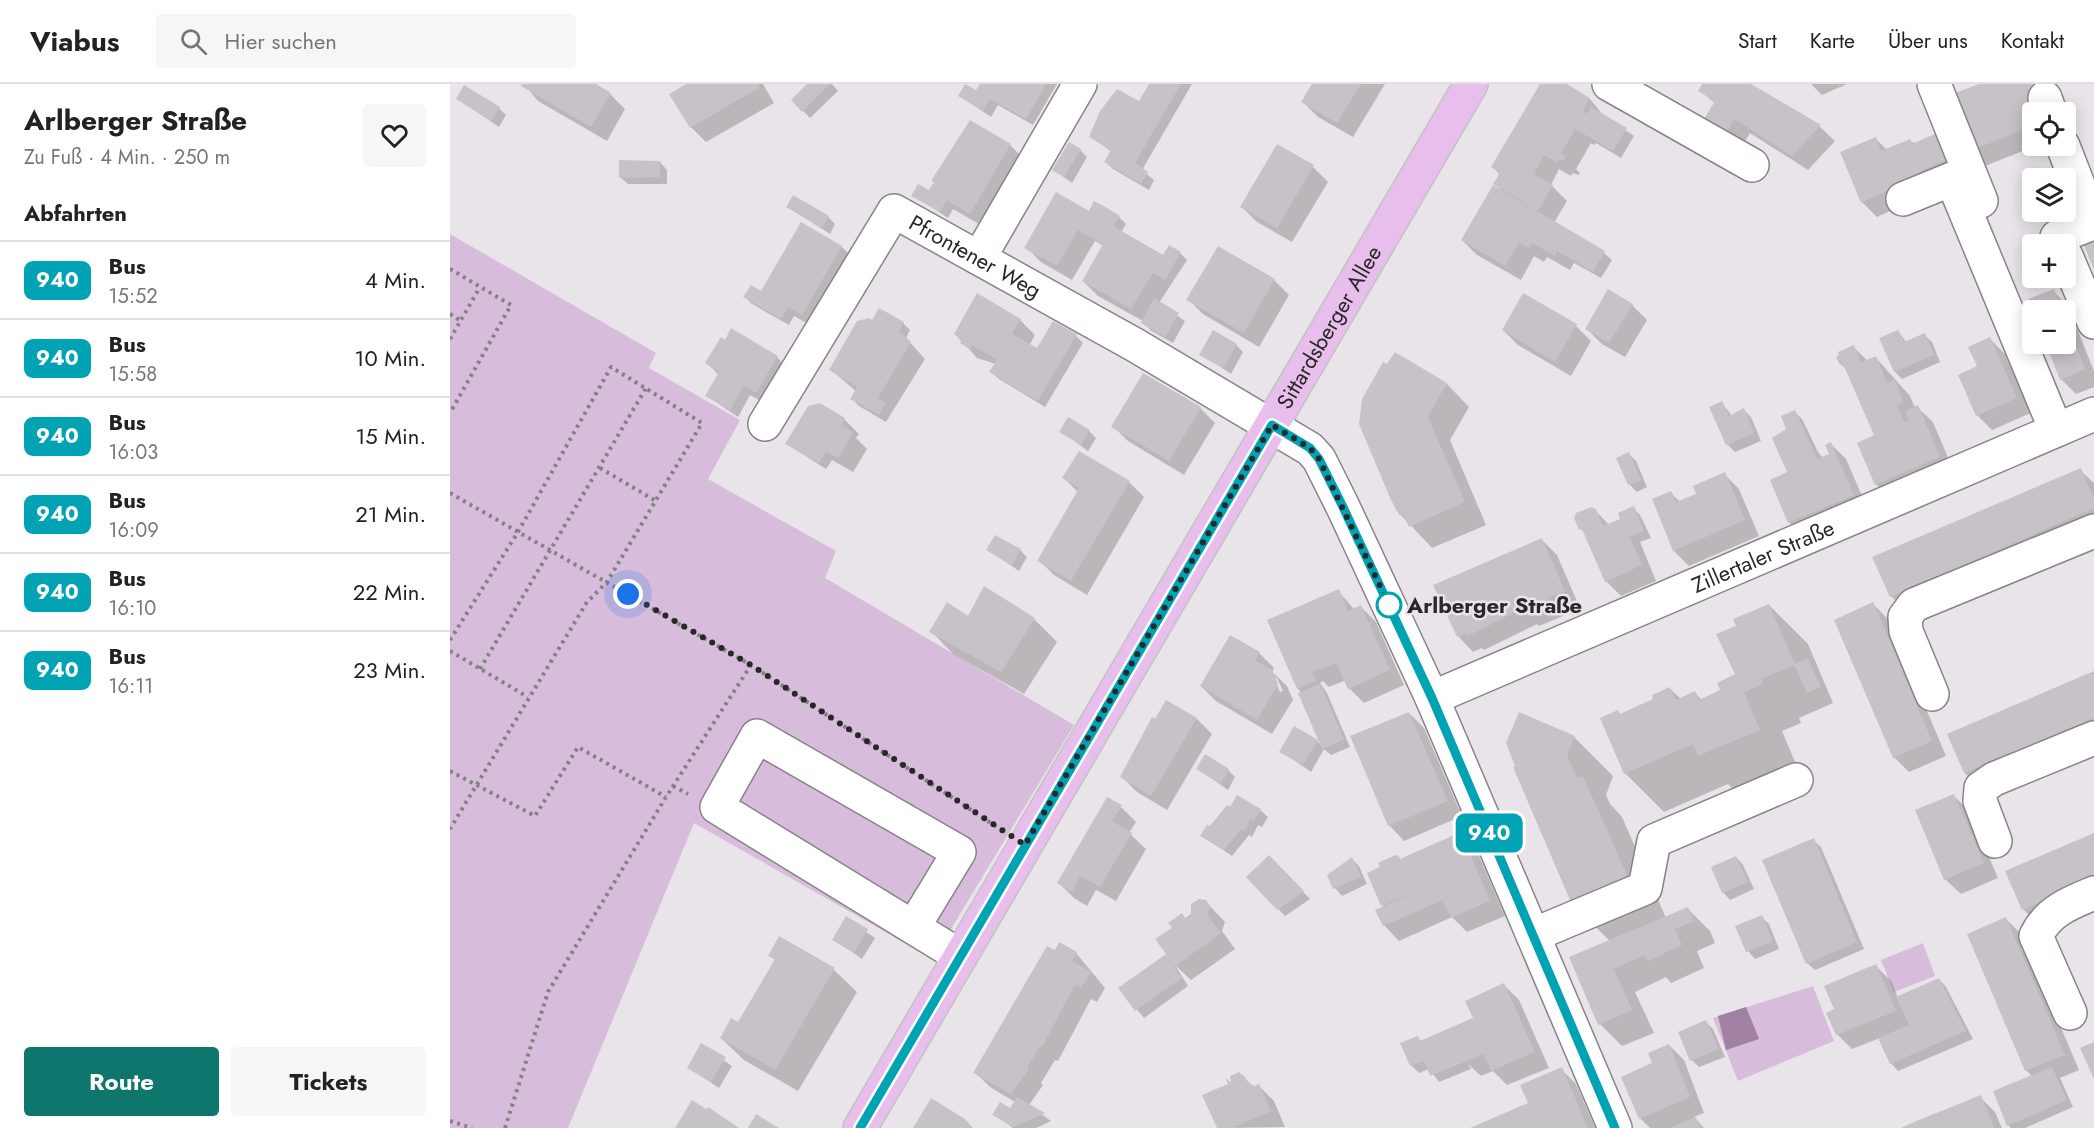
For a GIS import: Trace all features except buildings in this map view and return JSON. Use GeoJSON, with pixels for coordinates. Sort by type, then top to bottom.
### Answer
{"type":"FeatureCollection","features":[{"type":"Feature","properties":{"kind":"main road","name":"Sittardsberger Allee"},"geometry":{"type":"LineString","coordinates":[[860,1128],[1471,84]]}},
{"type":"Feature","properties":{"kind":"street"},"geometry":{"type":"LineString","coordinates":[[979,258],[1080,84]]}},
{"type":"Feature","properties":{"kind":"street"},"geometry":{"type":"LineString","coordinates":[[1609,84],[1752,165]]}},
{"type":"Feature","properties":{"kind":"street"},"geometry":{"type":"LineString","coordinates":[[1934,84],[2022,306]]}},
{"type":"Feature","properties":{"kind":"street"},"geometry":{"type":"LineString","coordinates":[[2065,234],[2093,223],[2067,156]]}},
{"type":"Feature","properties":{"kind":"street"},"geometry":{"type":"LineString","coordinates":[[1903,199],[1952,179],[2080,425]]}},
{"type":"Feature","properties":{"kind":"street","name":"Pfrontener Weg"},"geometry":{"type":"LineString","coordinates":[[765,424],[894,211],[1135,345],[1272,425]]}},
{"type":"Feature","properties":{"kind":"street"},"geometry":{"type":"LineString","coordinates":[[2076,280],[2094,322]]}},
{"type":"Feature","properties":{"kind":"street"},"geometry":{"type":"LineString","coordinates":[[2042,354],[2080,425]]}},
{"type":"Feature","properties":{"kind":"street"},"geometry":{"type":"LineString","coordinates":[[1272,425],[1310,448],[1319,459],[1432,698],[1615,1128]]}},
{"type":"Feature","properties":{"kind":"street","name":"Zillertaler Straße"},"geometry":{"type":"LineString","coordinates":[[1432,698],[2080,425]]}},
{"type":"Feature","properties":{"kind":"street"},"geometry":{"type":"LineString","coordinates":[[1932,694],[1906,632],[1905,617],[1914,605],[2094,531]]}},
{"type":"Feature","properties":{"kind":"street"},"geometry":{"type":"LineString","coordinates":[[914,926],[959,852],[757,736],[717,807],[960,956]]}},
{"type":"Feature","properties":{"kind":"street"},"geometry":{"type":"LineString","coordinates":[[1995,841],[1980,801],[1981,788],[1994,779],[2094,738]]}},
{"type":"Feature","properties":{"kind":"street"},"geometry":{"type":"LineString","coordinates":[[1533,935],[1645,888],[1654,841],[1796,780]]}},
{"type":"Feature","properties":{"kind":"street"},"geometry":{"type":"LineString","coordinates":[[2070,1013],[2037,936],[2042,923],[2061,906],[2094,893]]}},
{"type":"Feature","properties":{"kind":"path"},"geometry":{"type":"LineString","coordinates":[[450,269],[511,305],[450,413]]}},
{"type":"Feature","properties":{"kind":"path"},"geometry":{"type":"LineString","coordinates":[[450,339],[480,287]]}},
{"type":"Feature","properties":{"kind":"path"},"geometry":{"type":"LineString","coordinates":[[450,314],[461,321]]}},
{"type":"Feature","properties":{"kind":"path"},"geometry":{"type":"LineString","coordinates":[[450,640],[518,532],[611,367],[702,423],[607,582],[587,602],[450,829]]}},
{"type":"Feature","properties":{"kind":"path"},"geometry":{"type":"LineString","coordinates":[[480,669],[646,388]]}},
{"type":"Feature","properties":{"kind":"path"},"geometry":{"type":"LineString","coordinates":[[600,467],[656,501]]}},
{"type":"Feature","properties":{"kind":"path"},"geometry":{"type":"LineString","coordinates":[[450,493],[751,665],[1025,845]]}},
{"type":"Feature","properties":{"kind":"path"},"geometry":{"type":"LineString","coordinates":[[450,651],[528,698]]}},
{"type":"Feature","properties":{"kind":"path"},"geometry":{"type":"LineString","coordinates":[[505,1128],[548,992],[666,797],[751,665]]}},
{"type":"Feature","properties":{"kind":"path"},"geometry":{"type":"LineString","coordinates":[[450,771],[535,816],[578,747],[666,797]]}},
{"type":"Feature","properties":{"kind":"path"},"geometry":{"type":"LineString","coordinates":[[450,1121],[472,1128]]}},
{"type":"Feature","properties":{"kind":"shaded area"},"geometry":{"type":"Polygon","coordinates":[[[450,234],[656,353],[649,368],[740,420],[708,479],[836,551],[825,578],[1074,725],[933,959],[694,823],[568,1128],[450,1128],[450,234]]]}},
{"type":"Feature","properties":{"kind":"shaded area"},"geometry":{"type":"Polygon","coordinates":[[[1923,943],[1935,976],[1894,992],[1881,960],[1923,943]]]}},
{"type":"Feature","properties":{"kind":"shaded area"},"geometry":{"type":"Polygon","coordinates":[[[1813,986],[1834,1041],[1738,1081],[1713,1018],[1813,986]]]}},
{"type":"Feature","properties":{"kind":"shaded area"},"geometry":{"type":"Polygon","coordinates":[[[1746,1007],[1759,1039],[1726,1050],[1718,1016],[1746,1007]]]}},
{"type":"Feature","properties":{"kind":"bus line","name":"940"},"geometry":{"type":"LineString","coordinates":[[860,1128],[1272,425],[1310,448],[1319,459],[1343,507],[1432,698],[1615,1128]]}},
{"type":"Feature","properties":{"kind":"place","name":"Arlberger Straße"},"geometry":{"type":"Point","coordinates":[1389,605]}},
{"type":"Feature","properties":{"kind":"route"},"geometry":{"type":"LineString","coordinates":[[628,594],[751,665],[1025,845],[1272,425],[1310,448],[1319,459],[1393,613],[1389,605]]}}]}
